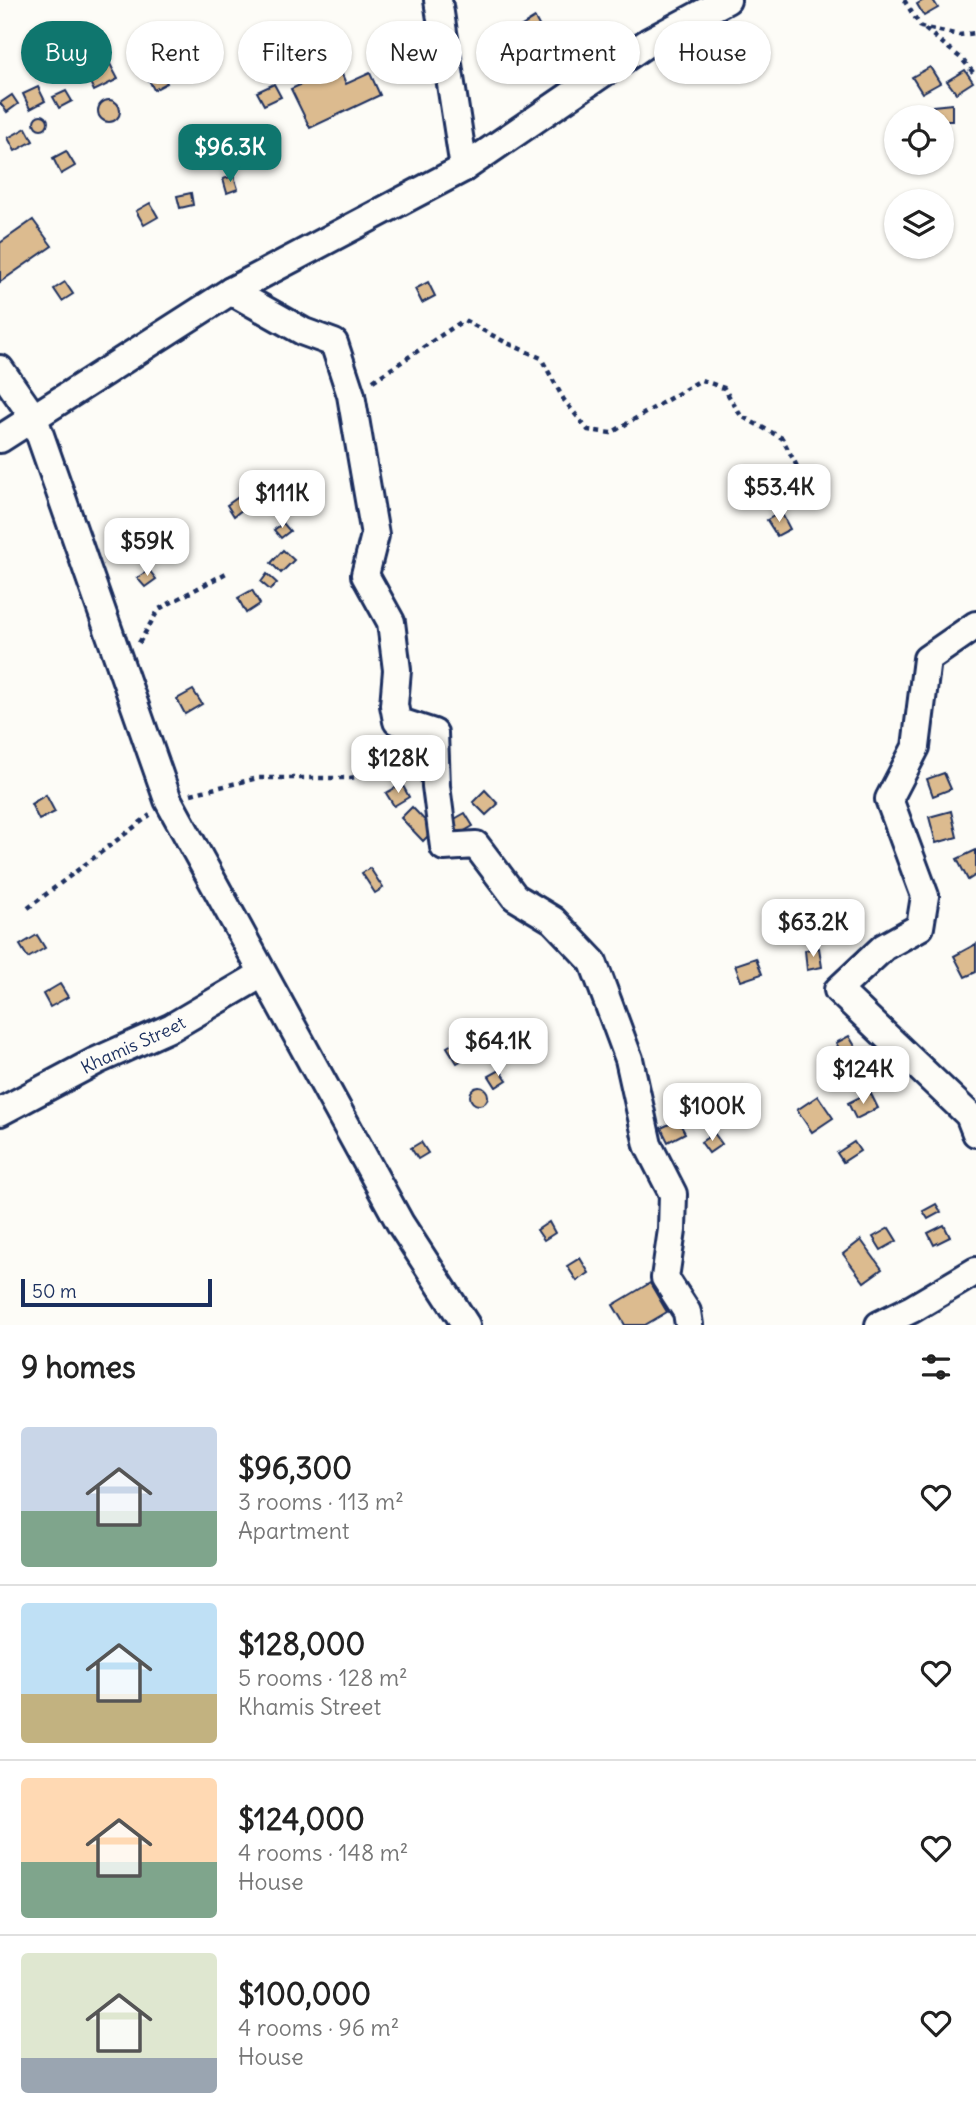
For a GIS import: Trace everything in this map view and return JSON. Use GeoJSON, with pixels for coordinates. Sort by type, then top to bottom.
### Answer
{"type":"FeatureCollection","features":[{"type":"Feature","properties":{"kind":"street"},"geometry":{"type":"LineString","coordinates":[[438,0],[464,167]]}},
{"type":"Feature","properties":{"kind":"street"},"geometry":{"type":"LineString","coordinates":[[0,439],[231,291],[464,167],[650,41],[727,0]]}},
{"type":"Feature","properties":{"kind":"street"},"geometry":{"type":"LineString","coordinates":[[231,291],[304,332],[334,343],[351,395],[375,535],[365,575],[391,622],[397,670],[394,705],[397,721],[434,733],[436,786],[444,847],[476,845],[515,897],[553,919],[593,962],[629,1059],[648,1145],[673,1194],[672,1230],[665,1278],[687,1312],[689,1325]]}},
{"type":"Feature","properties":{"kind":"street"},"geometry":{"type":"LineString","coordinates":[[0,369],[34,418],[168,800],[400,1223],[466,1325]]}},
{"type":"Feature","properties":{"kind":"street"},"geometry":{"type":"LineString","coordinates":[[976,625],[927,659],[916,747],[889,799],[925,897],[920,928],[884,947],[838,990],[969,1115],[976,1133]]}},
{"type":"Feature","properties":{"kind":"street","name":"Khamis Street"},"geometry":{"type":"LineString","coordinates":[[0,1112],[96,1061],[172,1027],[262,974]]}},
{"type":"Feature","properties":{"kind":"street"},"geometry":{"type":"LineString","coordinates":[[879,1325],[976,1271]]}},
{"type":"Feature","properties":{"kind":"path"},"geometry":{"type":"LineString","coordinates":[[904,0],[921,27],[962,59],[976,76]]}},
{"type":"Feature","properties":{"kind":"path"},"geometry":{"type":"LineString","coordinates":[[921,27],[959,35],[976,33]]}},
{"type":"Feature","properties":{"kind":"path"},"geometry":{"type":"LineString","coordinates":[[351,395],[464,320],[541,358],[564,400],[588,430],[611,433],[701,380],[724,388],[741,416],[782,438],[810,491]]}},
{"type":"Feature","properties":{"kind":"path"},"geometry":{"type":"LineString","coordinates":[[124,672],[159,609],[230,571]]}},
{"type":"Feature","properties":{"kind":"path"},"geometry":{"type":"LineString","coordinates":[[28,908],[168,800],[258,778],[350,778],[396,770],[436,786]]}},
{"type":"Feature","properties":{"kind":"building"},"geometry":{"type":"Polygon","coordinates":[[[924,0],[933,0],[938,8],[924,16],[917,4],[924,0]]]}},
{"type":"Feature","properties":{"kind":"building"},"geometry":{"type":"Polygon","coordinates":[[[930,67],[940,83],[922,93],[912,77],[930,67]]]}},
{"type":"Feature","properties":{"kind":"building"},"geometry":{"type":"Polygon","coordinates":[[[112,68],[118,79],[112,82],[112,68]]]}},
{"type":"Feature","properties":{"kind":"building"},"geometry":{"type":"Polygon","coordinates":[[[965,70],[973,82],[956,93],[947,81],[965,70]]]}},
{"type":"Feature","properties":{"kind":"building"},"geometry":{"type":"Polygon","coordinates":[[[366,75],[366,84],[375,84],[380,95],[310,128],[291,89],[302,84],[352,84],[352,81],[366,75]]]}},
{"type":"Feature","properties":{"kind":"building"},"geometry":{"type":"Polygon","coordinates":[[[91,84],[108,84],[94,91],[91,84]]]}},
{"type":"Feature","properties":{"kind":"building"},"geometry":{"type":"Polygon","coordinates":[[[151,84],[165,84],[154,90],[151,84]]]}},
{"type":"Feature","properties":{"kind":"building"},"geometry":{"type":"Polygon","coordinates":[[[274,84],[281,97],[264,105],[257,92],[274,84]]]}},
{"type":"Feature","properties":{"kind":"building"},"geometry":{"type":"Polygon","coordinates":[[[38,87],[45,101],[30,109],[23,94],[38,87]]]}},
{"type":"Feature","properties":{"kind":"building"},"geometry":{"type":"Polygon","coordinates":[[[66,91],[72,101],[59,108],[53,97],[66,91]]]}},
{"type":"Feature","properties":{"kind":"building"},"geometry":{"type":"Polygon","coordinates":[[[12,95],[18,104],[7,112],[0,103],[12,95]]]}},
{"type":"Feature","properties":{"kind":"building"},"geometry":{"type":"Polygon","coordinates":[[[109,100],[117,103],[120,111],[117,119],[109,122],[101,119],[98,111],[101,103],[109,100]]]}},
{"type":"Feature","properties":{"kind":"building"},"geometry":{"type":"Polygon","coordinates":[[[41,115],[46,117],[46,127],[41,129],[36,127],[34,122],[36,117],[41,115]]]}},
{"type":"Feature","properties":{"kind":"building"},"geometry":{"type":"Polygon","coordinates":[[[26,128],[33,141],[15,151],[8,138],[26,128]]]}},
{"type":"Feature","properties":{"kind":"building"},"geometry":{"type":"Polygon","coordinates":[[[66,151],[75,166],[61,174],[53,158],[66,151]]]}},
{"type":"Feature","properties":{"kind":"building"},"geometry":{"type":"Polygon","coordinates":[[[234,176],[238,189],[227,193],[223,179],[234,176]]]}},
{"type":"Feature","properties":{"kind":"building"},"geometry":{"type":"Polygon","coordinates":[[[191,193],[193,205],[180,208],[177,196],[191,193]]]}},
{"type":"Feature","properties":{"kind":"building"},"geometry":{"type":"Polygon","coordinates":[[[150,203],[158,217],[144,225],[136,211],[150,203]]]}},
{"type":"Feature","properties":{"kind":"building"},"geometry":{"type":"Polygon","coordinates":[[[33,220],[52,246],[0,282],[0,243],[33,220]]]}},
{"type":"Feature","properties":{"kind":"building"},"geometry":{"type":"Polygon","coordinates":[[[65,282],[73,294],[62,301],[54,289],[65,282]]]}},
{"type":"Feature","properties":{"kind":"building"},"geometry":{"type":"Polygon","coordinates":[[[428,282],[435,296],[422,303],[415,289],[428,282]]]}},
{"type":"Feature","properties":{"kind":"building"},"geometry":{"type":"Polygon","coordinates":[[[240,496],[247,506],[234,516],[227,505],[240,496]]]}},
{"type":"Feature","properties":{"kind":"building"},"geometry":{"type":"Polygon","coordinates":[[[781,512],[790,529],[777,536],[767,520],[781,512]]]}},
{"type":"Feature","properties":{"kind":"building"},"geometry":{"type":"Polygon","coordinates":[[[283,523],[290,531],[281,538],[274,530],[283,523]]]}},
{"type":"Feature","properties":{"kind":"building"},"geometry":{"type":"Polygon","coordinates":[[[283,550],[294,560],[281,573],[271,563],[283,550]]]}},
{"type":"Feature","properties":{"kind":"building"},"geometry":{"type":"Polygon","coordinates":[[[149,570],[156,579],[145,587],[137,578],[149,570]]]}},
{"type":"Feature","properties":{"kind":"building"},"geometry":{"type":"Polygon","coordinates":[[[267,574],[277,583],[270,590],[261,582],[267,574]]]}},
{"type":"Feature","properties":{"kind":"building"},"geometry":{"type":"Polygon","coordinates":[[[252,590],[260,604],[246,613],[238,598],[252,590]]]}},
{"type":"Feature","properties":{"kind":"building"},"geometry":{"type":"Polygon","coordinates":[[[193,690],[202,704],[185,714],[177,699],[193,690]]]}},
{"type":"Feature","properties":{"kind":"building"},"geometry":{"type":"Polygon","coordinates":[[[410,735],[419,751],[404,759],[395,743],[410,735]]]}},
{"type":"Feature","properties":{"kind":"building"},"geometry":{"type":"Polygon","coordinates":[[[944,773],[951,789],[933,796],[927,779],[944,773]]]}},
{"type":"Feature","properties":{"kind":"building"},"geometry":{"type":"Polygon","coordinates":[[[402,784],[409,797],[394,806],[386,793],[402,784]]]}},
{"type":"Feature","properties":{"kind":"building"},"geometry":{"type":"Polygon","coordinates":[[[485,790],[498,804],[486,815],[473,802],[485,790]]]}},
{"type":"Feature","properties":{"kind":"building"},"geometry":{"type":"Polygon","coordinates":[[[46,795],[55,812],[39,820],[31,804],[46,795]]]}},
{"type":"Feature","properties":{"kind":"building"},"geometry":{"type":"Polygon","coordinates":[[[412,807],[434,830],[423,841],[401,818],[412,807]]]}},
{"type":"Feature","properties":{"kind":"building"},"geometry":{"type":"Polygon","coordinates":[[[951,811],[957,837],[936,843],[929,817],[951,811]]]}},
{"type":"Feature","properties":{"kind":"building"},"geometry":{"type":"Polygon","coordinates":[[[465,813],[473,826],[459,834],[451,821],[465,813]]]}},
{"type":"Feature","properties":{"kind":"building"},"geometry":{"type":"Polygon","coordinates":[[[976,850],[976,875],[968,880],[957,859],[976,850]]]}},
{"type":"Feature","properties":{"kind":"building"},"geometry":{"type":"Polygon","coordinates":[[[370,868],[383,888],[375,893],[362,873],[370,868]]]}},
{"type":"Feature","properties":{"kind":"building"},"geometry":{"type":"Polygon","coordinates":[[[37,935],[45,948],[28,958],[20,945],[37,935]]]}},
{"type":"Feature","properties":{"kind":"building"},"geometry":{"type":"Polygon","coordinates":[[[976,944],[976,972],[965,977],[954,956],[976,944]]]}},
{"type":"Feature","properties":{"kind":"building"},"geometry":{"type":"Polygon","coordinates":[[[819,948],[822,967],[807,970],[805,950],[819,948]]]}},
{"type":"Feature","properties":{"kind":"building"},"geometry":{"type":"Polygon","coordinates":[[[756,958],[762,974],[741,981],[735,965],[756,958]]]}},
{"type":"Feature","properties":{"kind":"building"},"geometry":{"type":"Polygon","coordinates":[[[60,984],[68,997],[50,1007],[43,994],[60,984]]]}},
{"type":"Feature","properties":{"kind":"building"},"geometry":{"type":"Polygon","coordinates":[[[474,1031],[484,1048],[457,1063],[447,1047],[474,1031]]]}},
{"type":"Feature","properties":{"kind":"building"},"geometry":{"type":"Polygon","coordinates":[[[849,1036],[859,1053],[847,1061],[836,1043],[849,1036]]]}},
{"type":"Feature","properties":{"kind":"building"},"geometry":{"type":"Polygon","coordinates":[[[873,1060],[882,1073],[865,1084],[857,1072],[873,1060]]]}},
{"type":"Feature","properties":{"kind":"building"},"geometry":{"type":"Polygon","coordinates":[[[500,1070],[507,1080],[496,1087],[489,1076],[500,1070]]]}},
{"type":"Feature","properties":{"kind":"building"},"geometry":{"type":"Polygon","coordinates":[[[479,1087],[485,1090],[488,1096],[485,1102],[479,1105],[473,1102],[470,1096],[473,1090],[479,1087]]]}},
{"type":"Feature","properties":{"kind":"building"},"geometry":{"type":"Polygon","coordinates":[[[870,1092],[878,1108],[856,1119],[848,1103],[870,1092]]]}},
{"type":"Feature","properties":{"kind":"building"},"geometry":{"type":"Polygon","coordinates":[[[818,1096],[833,1118],[812,1132],[797,1110],[818,1096]]]}},
{"type":"Feature","properties":{"kind":"building"},"geometry":{"type":"Polygon","coordinates":[[[678,1120],[685,1133],[668,1142],[661,1128],[678,1120]]]}},
{"type":"Feature","properties":{"kind":"building"},"geometry":{"type":"Polygon","coordinates":[[[714,1133],[722,1144],[709,1153],[701,1142],[714,1133]]]}},
{"type":"Feature","properties":{"kind":"building"},"geometry":{"type":"Polygon","coordinates":[[[421,1142],[428,1153],[418,1159],[411,1148],[421,1142]]]}},
{"type":"Feature","properties":{"kind":"building"},"geometry":{"type":"Polygon","coordinates":[[[854,1142],[860,1151],[843,1162],[837,1153],[854,1142]]]}},
{"type":"Feature","properties":{"kind":"building"},"geometry":{"type":"Polygon","coordinates":[[[936,1204],[941,1212],[928,1219],[923,1211],[936,1204]]]}},
{"type":"Feature","properties":{"kind":"building"},"geometry":{"type":"Polygon","coordinates":[[[549,1222],[555,1233],[544,1240],[537,1230],[549,1222]]]}},
{"type":"Feature","properties":{"kind":"building"},"geometry":{"type":"Polygon","coordinates":[[[944,1225],[950,1237],[934,1245],[928,1233],[944,1225]]]}},
{"type":"Feature","properties":{"kind":"building"},"geometry":{"type":"Polygon","coordinates":[[[889,1228],[897,1241],[881,1250],[873,1237],[889,1228]]]}},
{"type":"Feature","properties":{"kind":"building"},"geometry":{"type":"Polygon","coordinates":[[[861,1240],[882,1269],[864,1282],[843,1254],[861,1240]]]}},
{"type":"Feature","properties":{"kind":"building"},"geometry":{"type":"Polygon","coordinates":[[[580,1258],[589,1273],[577,1281],[567,1266],[580,1258]]]}},
{"type":"Feature","properties":{"kind":"building"},"geometry":{"type":"Polygon","coordinates":[[[650,1283],[667,1312],[645,1325],[625,1325],[613,1305],[650,1283]]]}}]}
